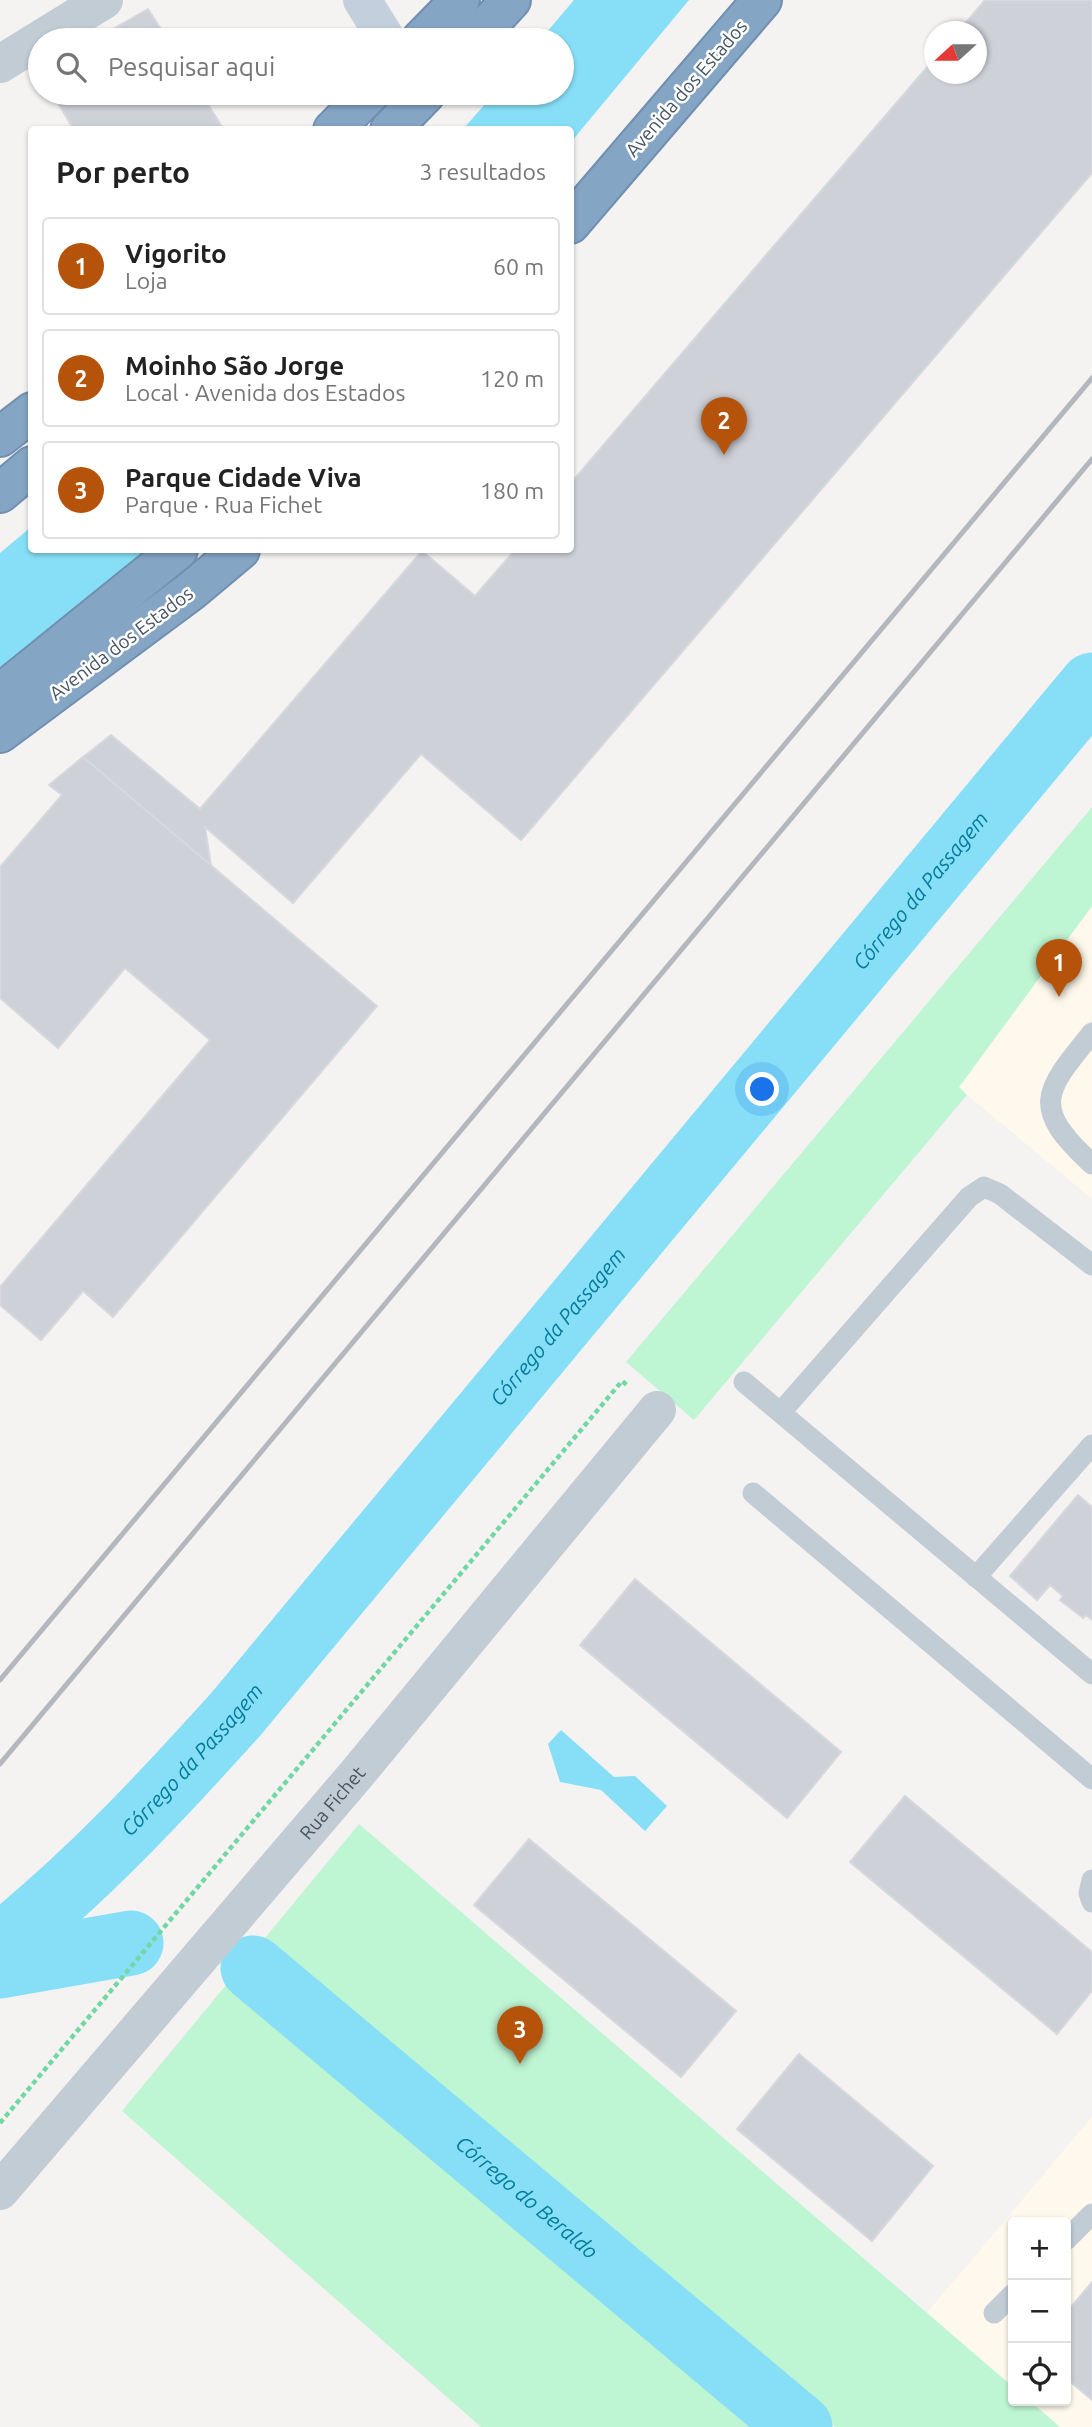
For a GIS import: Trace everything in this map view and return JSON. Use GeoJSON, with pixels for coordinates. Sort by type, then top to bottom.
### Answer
{"type":"FeatureCollection","features":[{"type":"Feature","properties":{"kind":"highway"},"geometry":{"type":"LineString","coordinates":[[433,28],[460,0]]}},
{"type":"Feature","properties":{"kind":"highway","name":"Avenida dos Estados"},"geometry":{"type":"LineString","coordinates":[[574,219],[762,0]]}},
{"type":"Feature","properties":{"kind":"highway"},"geometry":{"type":"LineString","coordinates":[[485,28],[507,4]]}},
{"type":"Feature","properties":{"kind":"highway"},"geometry":{"type":"LineString","coordinates":[[337,126],[358,105]]}},
{"type":"Feature","properties":{"kind":"highway"},"geometry":{"type":"LineString","coordinates":[[394,126],[414,105]]}},
{"type":"Feature","properties":{"kind":"highway","name":"Avenida dos Estados"},"geometry":{"type":"LineString","coordinates":[[574,201],[610,175]]}},
{"type":"Feature","properties":{"kind":"highway"},"geometry":{"type":"LineString","coordinates":[[0,438],[28,415]]}},
{"type":"Feature","properties":{"kind":"highway"},"geometry":{"type":"LineString","coordinates":[[0,493],[28,469]]}},
{"type":"Feature","properties":{"kind":"highway","name":"Avenida dos Estados"},"geometry":{"type":"LineString","coordinates":[[0,694],[174,553]]}},
{"type":"Feature","properties":{"kind":"highway","name":"Avenida dos Estados"},"geometry":{"type":"LineString","coordinates":[[0,733],[171,607],[236,553]]}},
{"type":"Feature","properties":{"kind":"street"},"geometry":{"type":"LineString","coordinates":[[58,28],[104,0]]}},
{"type":"Feature","properties":{"kind":"street"},"geometry":{"type":"LineString","coordinates":[[362,0],[380,28]]}},
{"type":"Feature","properties":{"kind":"street"},"geometry":{"type":"LineString","coordinates":[[0,64],[28,47]]}},
{"type":"Feature","properties":{"kind":"street","name":"Rua Fichet"},"geometry":{"type":"LineString","coordinates":[[0,2191],[337,1797],[657,1410]]}},
{"type":"Feature","properties":{"kind":"lane"},"geometry":{"type":"LineString","coordinates":[[1092,1032],[1055,1083],[1048,1104],[1056,1126],[1092,1164]]}},
{"type":"Feature","properties":{"kind":"lane"},"geometry":{"type":"LineString","coordinates":[[781,1412],[969,1197],[984,1187],[1000,1194],[1092,1265]]}},
{"type":"Feature","properties":{"kind":"lane"},"geometry":{"type":"LineString","coordinates":[[744,1381],[1092,1674]]}},
{"type":"Feature","properties":{"kind":"lane"},"geometry":{"type":"LineString","coordinates":[[976,1577],[1092,1445]]}},
{"type":"Feature","properties":{"kind":"lane"},"geometry":{"type":"LineString","coordinates":[[753,1493],[1092,1779]]}},
{"type":"Feature","properties":{"kind":"lane"},"geometry":{"type":"LineString","coordinates":[[1092,1880],[1089,1893],[1092,1902]]}},
{"type":"Feature","properties":{"kind":"lane"},"geometry":{"type":"LineString","coordinates":[[1071,2236],[1092,2214]]}},
{"type":"Feature","properties":{"kind":"lane"},"geometry":{"type":"LineString","coordinates":[[994,2313],[1008,2299]]}},
{"type":"Feature","properties":{"kind":"path"},"geometry":{"type":"LineString","coordinates":[[0,2123],[622,1381],[657,1410]]}},
{"type":"Feature","properties":{"kind":"shaded area"},"geometry":{"type":"Polygon","coordinates":[[[1092,906],[1092,1199],[959,1088],[1092,906]]]}},
{"type":"Feature","properties":{"kind":"shaded area"},"geometry":{"type":"Polygon","coordinates":[[[1092,2117],[1092,2427],[1060,2427],[1036,2406],[1071,2406],[1071,2217],[1008,2217],[1008,2383],[927,2313],[1092,2117]]]}},
{"type":"Feature","properties":{"kind":"green space"},"geometry":{"type":"Polygon","coordinates":[[[1092,807],[1092,906],[959,1087],[967,1095],[694,1420],[626,1362],[1092,807]]]}},
{"type":"Feature","properties":{"kind":"green space"},"geometry":{"type":"Polygon","coordinates":[[[359,1824],[1008,2383],[1008,2406],[1036,2406],[1060,2427],[835,2427],[260,1944],[359,1824]]]}},
{"type":"Feature","properties":{"kind":"green space"},"geometry":{"type":"Polygon","coordinates":[[[236,1973],[775,2427],[481,2427],[122,2111],[236,1973]]]}},
{"type":"Feature","properties":{"kind":"water"},"geometry":{"type":"Polygon","coordinates":[[[574,0],[689,0],[574,138],[574,126],[466,126],[484,105],[574,105],[574,28],[550,28],[574,0]]]}},
{"type":"Feature","properties":{"kind":"water"},"geometry":{"type":"Polygon","coordinates":[[[28,530],[28,553],[145,553],[0,668],[0,553],[28,530]]]}},
{"type":"Feature","properties":{"kind":"water"},"geometry":{"type":"Polygon","coordinates":[[[561,1730],[614,1777],[635,1776],[667,1806],[645,1831],[601,1790],[560,1782],[548,1744],[561,1730]]]}},
{"type":"Feature","properties":{"kind":"building"},"geometry":{"type":"Polygon","coordinates":[[[985,0],[1092,0],[1092,173],[521,840],[421,754],[293,903],[205,827],[211,866],[83,757],[111,735],[200,809],[420,553],[424,553],[475,596],[512,553],[574,553],[574,479],[924,71],[924,84],[987,84],[987,21],[967,21],[985,0]]]}},
{"type":"Feature","properties":{"kind":"building"},"geometry":{"type":"Polygon","coordinates":[[[148,9],[160,28],[115,28],[148,9]]]}},
{"type":"Feature","properties":{"kind":"building"},"geometry":{"type":"Polygon","coordinates":[[[59,105],[208,105],[222,126],[72,126],[59,105]]]}},
{"type":"Feature","properties":{"kind":"building"},"geometry":{"type":"Polygon","coordinates":[[[83,757],[377,1006],[113,1317],[83,1291],[41,1340],[0,1305],[0,1287],[210,1040],[125,968],[58,1048],[0,998],[0,867],[62,795],[49,785],[83,757]]]}},
{"type":"Feature","properties":{"kind":"building"},"geometry":{"type":"Polygon","coordinates":[[[1078,1495],[1092,1507],[1092,1620],[1086,1615],[1083,1618],[1060,1600],[1063,1596],[1050,1585],[1037,1600],[1010,1576],[1078,1495]]]}},
{"type":"Feature","properties":{"kind":"building"},"geometry":{"type":"Polygon","coordinates":[[[635,1579],[841,1752],[787,1818],[580,1645],[635,1579]]]}},
{"type":"Feature","properties":{"kind":"building"},"geometry":{"type":"Polygon","coordinates":[[[905,1796],[1092,1952],[1092,1991],[1057,2034],[850,1862],[905,1796]]]}},
{"type":"Feature","properties":{"kind":"building"},"geometry":{"type":"Polygon","coordinates":[[[529,1839],[736,2011],[681,2077],[474,1905],[529,1839]]]}},
{"type":"Feature","properties":{"kind":"building"},"geometry":{"type":"Polygon","coordinates":[[[799,2054],[933,2166],[872,2241],[737,2129],[799,2054]]]}},
{"type":"Feature","properties":{"kind":"building"},"geometry":{"type":"Polygon","coordinates":[[[1092,2282],[1092,2400],[1071,2382],[1071,2307],[1092,2282]]]}},
{"type":"Feature","properties":{"kind":"waterway","name":"Córrego da Passagem"},"geometry":{"type":"LineString","coordinates":[[0,1946],[93,1864],[236,1714],[1092,685]]}},
{"type":"Feature","properties":{"kind":"waterway","name":"Córrego do Beraldo"},"geometry":{"type":"LineString","coordinates":[[0,1966],[131,1943]]}},
{"type":"Feature","properties":{"kind":"waterway","name":"Córrego do Beraldo"},"geometry":{"type":"LineString","coordinates":[[253,1968],[800,2427]]}},
{"type":"Feature","properties":{"kind":"railway"},"geometry":{"type":"LineString","coordinates":[[0,1680],[1092,378]]}},
{"type":"Feature","properties":{"kind":"railway"},"geometry":{"type":"LineString","coordinates":[[0,1764],[1092,459]]}},
{"type":"Feature","properties":{"kind":"place","name":"Moinho São Jorge"},"geometry":{"type":"Point","coordinates":[724,455]}},
{"type":"Feature","properties":{"kind":"place","name":"Vigorito"},"geometry":{"type":"Point","coordinates":[1059,997]}},
{"type":"Feature","properties":{"kind":"place","name":"Parque Cidade Viva"},"geometry":{"type":"Point","coordinates":[520,2064]}}]}
